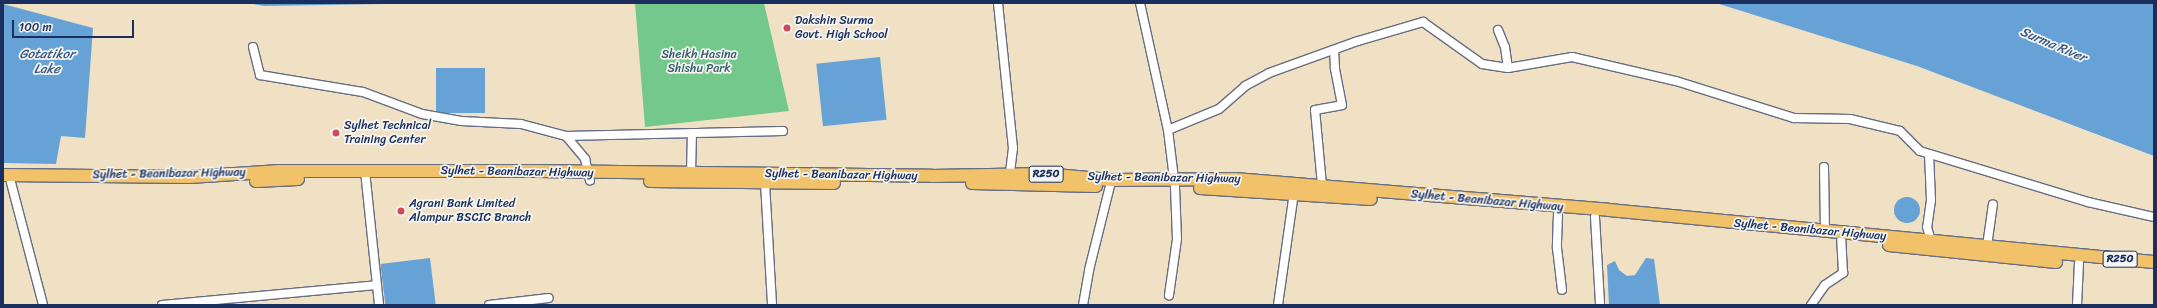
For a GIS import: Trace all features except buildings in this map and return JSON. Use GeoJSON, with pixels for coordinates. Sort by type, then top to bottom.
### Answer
{"type":"FeatureCollection","features":[{"type":"Feature","properties":{"kind":"main road","name":"Sylhet - Beanibazar Highway"},"geometry":{"type":"LineString","coordinates":[[590,176],[692,173],[932,176],[1045,174],[1595,217],[2154,269]]}},
{"type":"Feature","properties":{"kind":"main road","name":"Sylhet - Beanibazar Highway"},"geometry":{"type":"LineString","coordinates":[[6,179],[190,181],[297,175],[498,175],[590,176],[765,183],[1110,186],[1175,184],[1235,179],[1322,185],[2154,262]]}},
{"type":"Feature","properties":{"kind":"street"},"geometry":{"type":"LineString","coordinates":[[998,3],[1013,148],[1010,174]]}},
{"type":"Feature","properties":{"kind":"street"},"geometry":{"type":"LineString","coordinates":[[1140,3],[1168,130],[1175,184],[1177,239],[1169,295]]}},
{"type":"Feature","properties":{"kind":"street"},"geometry":{"type":"LineString","coordinates":[[1168,130],[1219,109],[1245,86],[1269,73],[1334,50],[1423,22],[1482,64],[1508,68],[1572,57],[1676,80],[1794,118],[1850,119],[1900,131],[1920,151],[2088,202],[2154,217]]}},
{"type":"Feature","properties":{"kind":"street"},"geometry":{"type":"LineString","coordinates":[[1498,30],[1505,47],[1508,68]]}},
{"type":"Feature","properties":{"kind":"street"},"geometry":{"type":"LineString","coordinates":[[253,47],[260,75],[363,92],[422,114],[461,121],[521,124],[566,136],[783,131]]}},
{"type":"Feature","properties":{"kind":"street"},"geometry":{"type":"LineString","coordinates":[[1312,194],[1322,185],[1315,110],[1342,105],[1335,68],[1334,50]]}},
{"type":"Feature","properties":{"kind":"street"},"geometry":{"type":"LineString","coordinates":[[692,133],[692,173]]}},
{"type":"Feature","properties":{"kind":"street"},"geometry":{"type":"LineString","coordinates":[[566,136],[585,159],[590,176]]}},
{"type":"Feature","properties":{"kind":"street"},"geometry":{"type":"LineString","coordinates":[[1930,154],[1930,200],[1927,227],[1931,241]]}},
{"type":"Feature","properties":{"kind":"street"},"geometry":{"type":"LineString","coordinates":[[1824,167],[1825,232]]}},
{"type":"Feature","properties":{"kind":"street"},"geometry":{"type":"LineString","coordinates":[[365,175],[379,305]]}},
{"type":"Feature","properties":{"kind":"street"},"geometry":{"type":"LineString","coordinates":[[6,179],[43,305]]}},
{"type":"Feature","properties":{"kind":"street"},"geometry":{"type":"LineString","coordinates":[[765,183],[772,305]]}},
{"type":"Feature","properties":{"kind":"street"},"geometry":{"type":"LineString","coordinates":[[1083,305],[1088,270],[1110,186]]}},
{"type":"Feature","properties":{"kind":"street"},"geometry":{"type":"LineString","coordinates":[[1278,305],[1294,193]]}},
{"type":"Feature","properties":{"kind":"street"},"geometry":{"type":"LineString","coordinates":[[1987,246],[1993,204]]}},
{"type":"Feature","properties":{"kind":"street"},"geometry":{"type":"LineString","coordinates":[[1558,214],[1557,248],[1562,290]]}},
{"type":"Feature","properties":{"kind":"street"},"geometry":{"type":"LineString","coordinates":[[1595,217],[1600,305]]}},
{"type":"Feature","properties":{"kind":"street"},"geometry":{"type":"LineString","coordinates":[[1810,305],[1826,285],[1843,273],[1841,240]]}},
{"type":"Feature","properties":{"kind":"street"},"geometry":{"type":"LineString","coordinates":[[2077,305],[2079,263]]}},
{"type":"Feature","properties":{"kind":"street"},"geometry":{"type":"LineString","coordinates":[[162,305],[376,285]]}},
{"type":"Feature","properties":{"kind":"street"},"geometry":{"type":"LineString","coordinates":[[489,305],[549,298]]}},
{"type":"Feature","properties":{"kind":"green space","name":"Sheikh Hasina Shishu Park"},"geometry":{"type":"Polygon","coordinates":[[[635,3],[764,3],[789,111],[645,127],[635,3]]]}},
{"type":"Feature","properties":{"kind":"water"},"geometry":{"type":"Polygon","coordinates":[[[248,3],[442,3],[264,6],[248,3]]]}},
{"type":"Feature","properties":{"kind":"water","name":"Surma River"},"geometry":{"type":"Polygon","coordinates":[[[1716,3],[2154,3],[2154,156],[1917,66],[1716,3]]]}},
{"type":"Feature","properties":{"kind":"water","name":"Gotatikor Lake"},"geometry":{"type":"Polygon","coordinates":[[[3,4],[93,28],[85,138],[61,136],[56,164],[3,163],[3,4]]]}},
{"type":"Feature","properties":{"kind":"water"},"geometry":{"type":"Polygon","coordinates":[[[880,57],[887,120],[823,126],[816,64],[880,57]]]}},
{"type":"Feature","properties":{"kind":"water"},"geometry":{"type":"Polygon","coordinates":[[[436,68],[485,68],[485,113],[436,113],[436,68]]]}},
{"type":"Feature","properties":{"kind":"water"},"geometry":{"type":"Polygon","coordinates":[[[1907,197],[1917,200],[1920,210],[1917,220],[1907,223],[1897,220],[1894,210],[1897,200],[1907,197]]]}},
{"type":"Feature","properties":{"kind":"water"},"geometry":{"type":"Polygon","coordinates":[[[430,258],[436,305],[385,305],[380,264],[430,258]]]}},
{"type":"Feature","properties":{"kind":"water"},"geometry":{"type":"Polygon","coordinates":[[[1646,258],[1654,259],[1660,305],[1609,305],[1607,265],[1615,261],[1619,270],[1627,276],[1635,275],[1646,258]]]}},
{"type":"Feature","properties":{"kind":"place","name":"Dakshin Surma Govt. High School"},"geometry":{"type":"Point","coordinates":[787,28]}},
{"type":"Feature","properties":{"kind":"place","name":"Sylhet Technical Training Center"},"geometry":{"type":"Point","coordinates":[336,133]}},
{"type":"Feature","properties":{"kind":"place","name":"Agrani Bank Limited Alampur BSCIC Branch"},"geometry":{"type":"Point","coordinates":[401,211]}}]}
